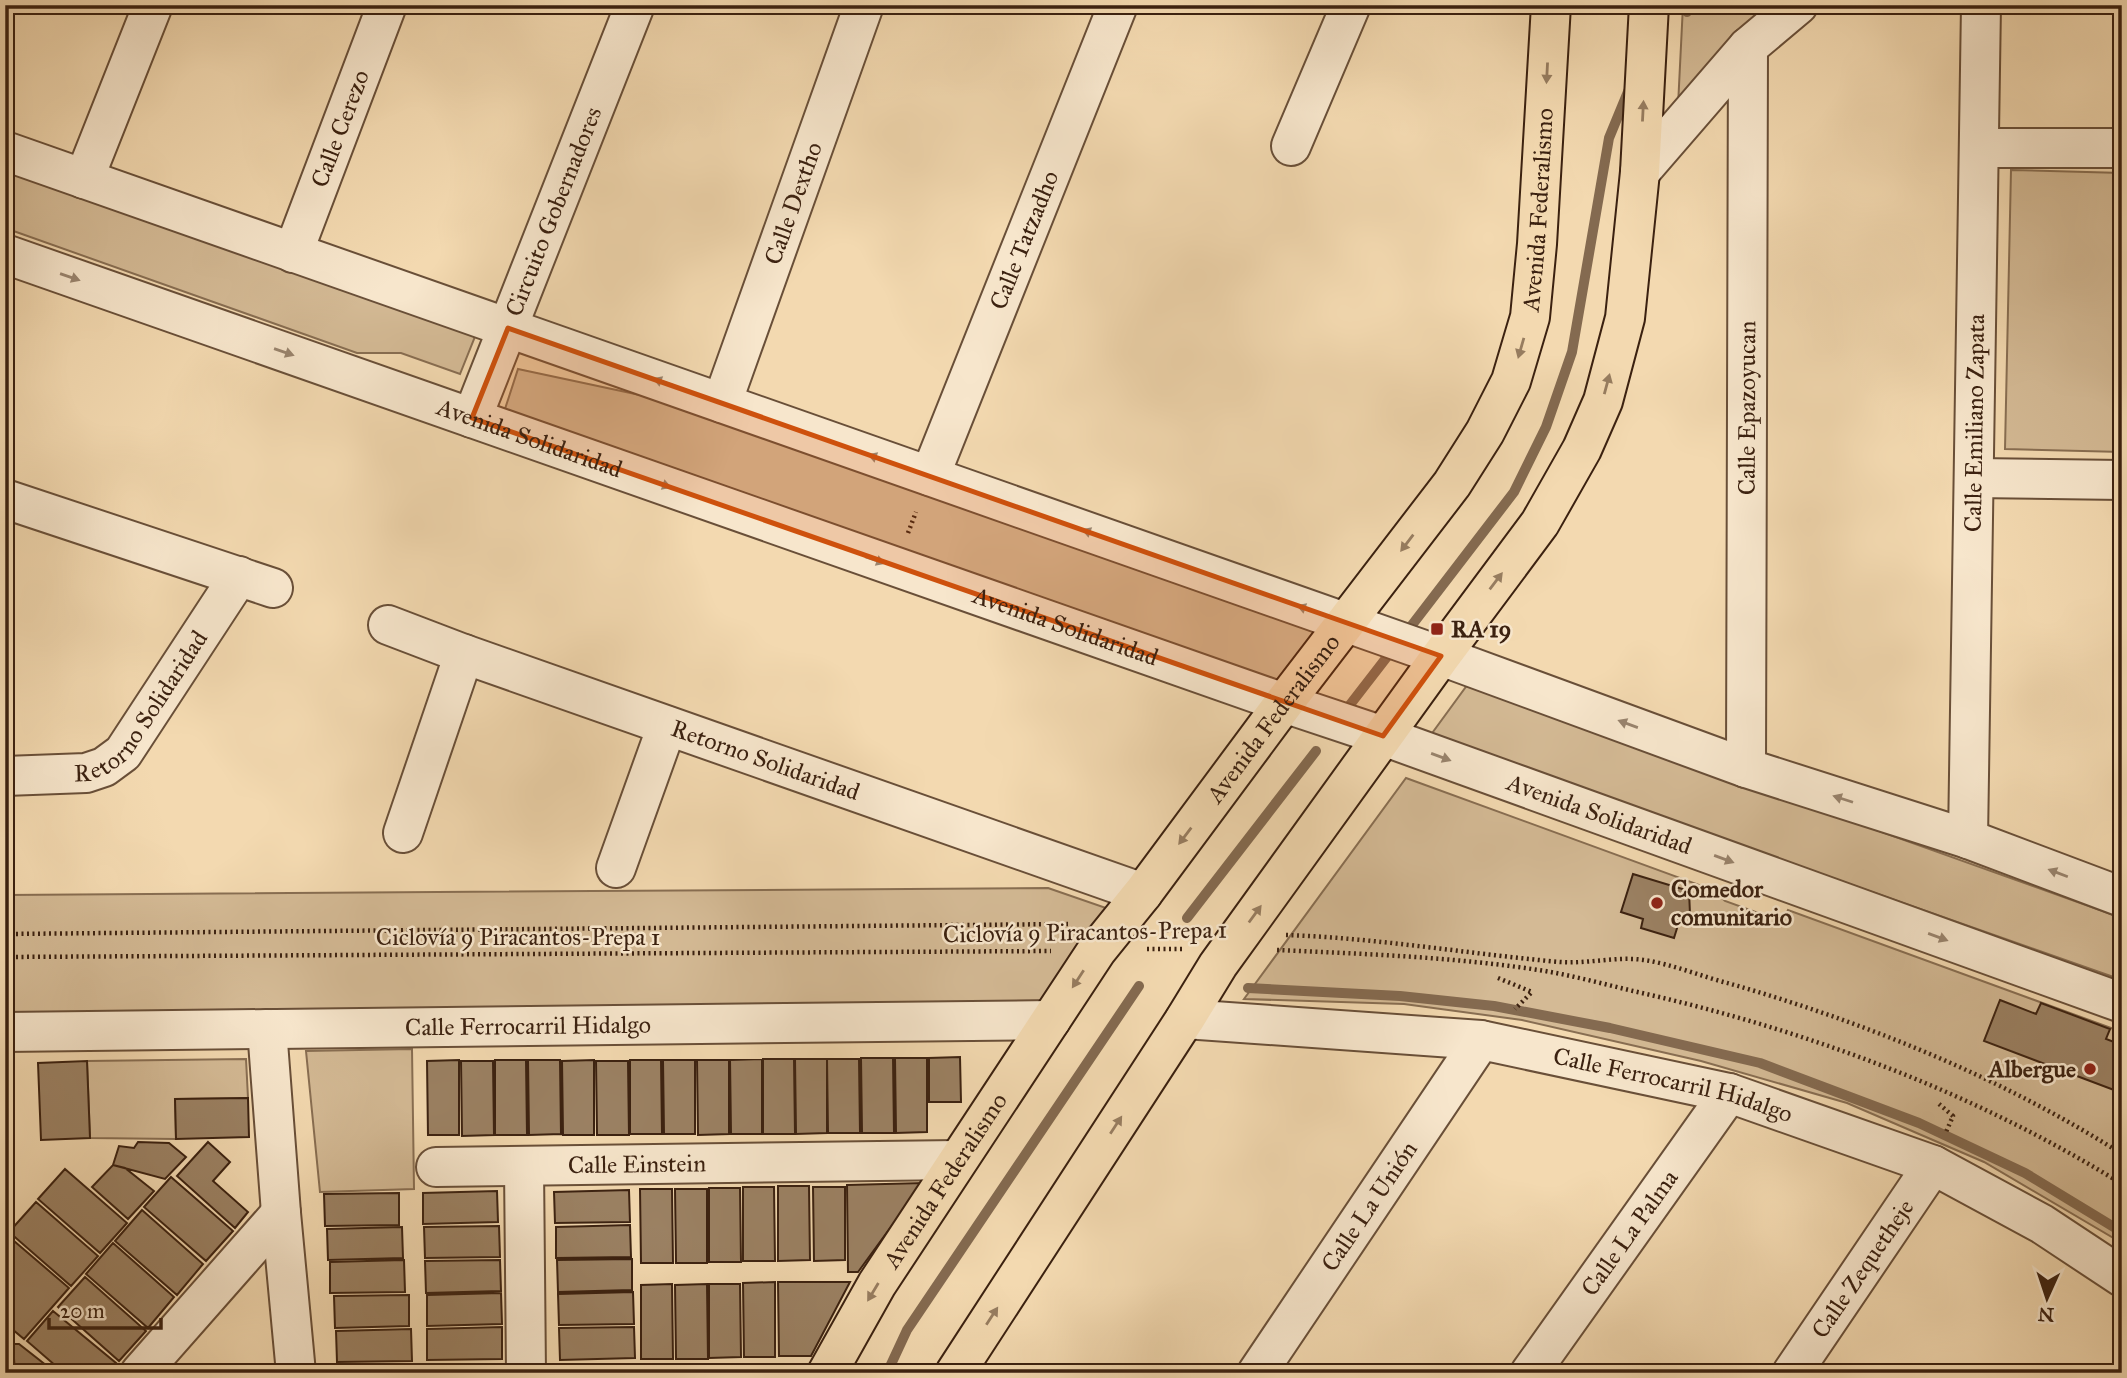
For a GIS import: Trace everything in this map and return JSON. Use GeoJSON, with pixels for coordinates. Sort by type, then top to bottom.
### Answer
{"type":"FeatureCollection","features":[{"type":"Feature","properties":{"kind":"main road","name":"Avenida Federalismo"},"geometry":{"type":"LineString","coordinates":[[827,1373],[877,1284],[1051,1020],[1126,924],[1284,703],[1452,484],[1485,432],[1511,382],[1530,317],[1551,5]]}},
{"type":"Feature","properties":{"kind":"main road"},"geometry":{"type":"LineString","coordinates":[[955,1373],[1185,1019],[1225,938],[1383,736],[1540,523],[1582,449],[1603,401],[1625,317],[1640,172],[1649,5]]}},
{"type":"Feature","properties":{"kind":"street"},"geometry":{"type":"LineString","coordinates":[[84,179],[153,5]]}},
{"type":"Feature","properties":{"kind":"street","name":"Calle Cerezo"},"geometry":{"type":"LineString","coordinates":[[293,253],[387,5]]}},
{"type":"Feature","properties":{"kind":"street","name":"Circuito Gobernadores"},"geometry":{"type":"LineString","coordinates":[[472,418],[635,5]]}},
{"type":"Feature","properties":{"kind":"street","name":"Calle Dextho"},"geometry":{"type":"LineString","coordinates":[[722,403],[864,5]]}},
{"type":"Feature","properties":{"kind":"street","name":"Calle Tatzadho"},"geometry":{"type":"LineString","coordinates":[[930,476],[1118,5]]}},
{"type":"Feature","properties":{"kind":"street"},"geometry":{"type":"LineString","coordinates":[[1291,146],[1351,5]]}},
{"type":"Feature","properties":{"kind":"street"},"geometry":{"type":"LineString","coordinates":[[1640,172],[1748,47],[1798,5]]}},
{"type":"Feature","properties":{"kind":"street","name":"Calle Emiliano Zapata"},"geometry":{"type":"LineString","coordinates":[[1968,839],[1981,5]]}},
{"type":"Feature","properties":{"kind":"street","name":"Calle Epazoyucan"},"geometry":{"type":"LineString","coordinates":[[1746,768],[1748,47]]}},
{"type":"Feature","properties":{"kind":"street"},"geometry":{"type":"LineString","coordinates":[[1979,148],[2122,148]]}},
{"type":"Feature","properties":{"kind":"street"},"geometry":{"type":"LineString","coordinates":[[5,151],[1346,622],[1746,768],[1968,839],[2122,897]]}},
{"type":"Feature","properties":{"kind":"street","name":"Avenida Solidaridad"},"geometry":{"type":"LineString","coordinates":[[5,254],[1383,736],[2122,1003]]}},
{"type":"Feature","properties":{"kind":"street"},"geometry":{"type":"LineString","coordinates":[[1974,478],[2122,480]]}},
{"type":"Feature","properties":{"kind":"street","name":"Retorno Solidaridad"},"geometry":{"type":"LineString","coordinates":[[5,499],[256,582],[123,753],[104,766],[86,773],[5,776]]}},
{"type":"Feature","properties":{"kind":"street","name":"Retorno Solidaridad"},"geometry":{"type":"LineString","coordinates":[[388,625],[667,726],[1126,924]]}},
{"type":"Feature","properties":{"kind":"street"},"geometry":{"type":"LineString","coordinates":[[403,833],[464,654]]}},
{"type":"Feature","properties":{"kind":"street"},"geometry":{"type":"LineString","coordinates":[[616,868],[667,726]]}},
{"type":"Feature","properties":{"kind":"street","name":"Calle Ferrocarril Hidalgo"},"geometry":{"type":"LineString","coordinates":[[1185,1019],[1481,1040],[1729,1093],[1933,1165],[2042,1224],[2122,1277]]}},
{"type":"Feature","properties":{"kind":"street","name":"Calle Ferrocarril Hidalgo"},"geometry":{"type":"LineString","coordinates":[[5,1032],[1051,1020]]}},
{"type":"Feature","properties":{"kind":"street"},"geometry":{"type":"LineString","coordinates":[[267,1029],[296,1373]]}},
{"type":"Feature","properties":{"kind":"street","name":"Calle La Unión"},"geometry":{"type":"LineString","coordinates":[[1257,1373],[1481,1040]]}},
{"type":"Feature","properties":{"kind":"street","name":"Calle La Palma"},"geometry":{"type":"LineString","coordinates":[[1530,1373],[1729,1093]]}},
{"type":"Feature","properties":{"kind":"street","name":"Calle Einstein"},"geometry":{"type":"LineString","coordinates":[[436,1167],[957,1160]]}},
{"type":"Feature","properties":{"kind":"street","name":"Calle Zequetheje"},"geometry":{"type":"LineString","coordinates":[[1792,1373],[1933,1165]]}},
{"type":"Feature","properties":{"kind":"street"},"geometry":{"type":"LineString","coordinates":[[524,1167],[526,1373]]}},
{"type":"Feature","properties":{"kind":"street"},"geometry":{"type":"LineString","coordinates":[[141,1373],[281,1213]]}},
{"type":"Feature","properties":{"kind":"path"},"geometry":{"type":"LineString","coordinates":[[895,566],[930,476]]}},
{"type":"Feature","properties":{"kind":"path"},"geometry":{"type":"LineString","coordinates":[[5,934],[1126,924],[1225,938],[1292,936],[1415,945],[1563,962],[1644,960],[1805,1006],[1911,1048],[1989,1080],[2122,1154]]}},
{"type":"Feature","properties":{"kind":"path","name":"Ciclovía 9 Piracantos-Prepa 1"},"geometry":{"type":"LineString","coordinates":[[5,957],[1126,924],[1225,938],[1545,971],[1683,1002],[1811,1039],[1886,1066],[2038,1137],[2122,1184]]}},
{"type":"Feature","properties":{"kind":"path"},"geometry":{"type":"LineString","coordinates":[[1498,978],[1532,992],[1523,1001]]}},
{"type":"Feature","properties":{"kind":"path"},"geometry":{"type":"LineString","coordinates":[[1939,1104],[1953,1116],[1949,1124]]}},
{"type":"Feature","properties":{"kind":"highlighted area"},"geometry":{"type":"Polygon","coordinates":[[[508,328],[1441,656],[1383,736],[472,418],[508,328]]]}},
{"type":"Feature","properties":{"kind":"shaded area"},"geometry":{"type":"Polygon","coordinates":[[[1683,5],[1773,5],[1678,106],[1683,5]]]}},
{"type":"Feature","properties":{"kind":"shaded area"},"geometry":{"type":"Polygon","coordinates":[[[5,165],[476,334],[460,374],[401,353],[357,353],[5,228],[5,165]]]}},
{"type":"Feature","properties":{"kind":"shaded area"},"geometry":{"type":"Polygon","coordinates":[[[2011,170],[2122,173],[2122,452],[2005,449],[2011,170]]]}},
{"type":"Feature","properties":{"kind":"shaded area"},"geometry":{"type":"Polygon","coordinates":[[[518,369],[654,398],[1322,633],[1282,682],[505,409],[518,369]]]}},
{"type":"Feature","properties":{"kind":"shaded area"},"geometry":{"type":"Polygon","coordinates":[[[1468,684],[2122,918],[2122,980],[1430,736],[1468,684]]]}},
{"type":"Feature","properties":{"kind":"shaded area"},"geometry":{"type":"Polygon","coordinates":[[[1406,778],[1713,890],[1725,901],[1783,922],[1788,910],[2122,1032],[2122,1243],[1984,1162],[1847,1103],[1701,1061],[1522,1020],[1404,1004],[1244,999],[1406,778]]]}},
{"type":"Feature","properties":{"kind":"shaded area"},"geometry":{"type":"Polygon","coordinates":[[[1048,888],[1106,908],[1042,1003],[5,1013],[5,895],[1048,888]]]}},
{"type":"Feature","properties":{"kind":"shaded area"},"geometry":{"type":"Polygon","coordinates":[[[412,1049],[414,1189],[320,1192],[306,1051],[412,1049]]]}},
{"type":"Feature","properties":{"kind":"shaded area"},"geometry":{"type":"Polygon","coordinates":[[[246,1059],[248,1098],[175,1099],[176,1139],[90,1138],[87,1061],[246,1059]]]}},
{"type":"Feature","properties":{"kind":"building","name":"Comedor comunitario"},"geometry":{"type":"Polygon","coordinates":[[[1633,874],[1689,891],[1690,914],[1678,925],[1674,938],[1641,928],[1643,919],[1621,912],[1633,874]]]}},
{"type":"Feature","properties":{"kind":"building","name":"Albergue"},"geometry":{"type":"Polygon","coordinates":[[[2000,1000],[2036,1014],[2041,1003],[2110,1029],[2106,1039],[2122,1045],[2122,1093],[1984,1041],[2000,1000]]]}},
{"type":"Feature","properties":{"kind":"building"},"geometry":{"type":"Polygon","coordinates":[[[960,1057],[961,1102],[929,1102],[929,1058],[960,1057]]]}},
{"type":"Feature","properties":{"kind":"building"},"geometry":{"type":"Polygon","coordinates":[[[861,1058],[893,1058],[894,1133],[862,1133],[861,1058]]]}},
{"type":"Feature","properties":{"kind":"building"},"geometry":{"type":"Polygon","coordinates":[[[895,1058],[927,1058],[927,1132],[896,1133],[895,1058]]]}},
{"type":"Feature","properties":{"kind":"building"},"geometry":{"type":"Polygon","coordinates":[[[762,1059],[762,1134],[731,1134],[730,1060],[762,1059]]]}},
{"type":"Feature","properties":{"kind":"building"},"geometry":{"type":"Polygon","coordinates":[[[763,1059],[794,1059],[795,1134],[763,1134],[763,1059]]]}},
{"type":"Feature","properties":{"kind":"building"},"geometry":{"type":"Polygon","coordinates":[[[795,1059],[827,1059],[827,1133],[796,1134],[795,1059]]]}},
{"type":"Feature","properties":{"kind":"building"},"geometry":{"type":"Polygon","coordinates":[[[827,1059],[859,1059],[860,1133],[828,1133],[827,1059]]]}},
{"type":"Feature","properties":{"kind":"building"},"geometry":{"type":"Polygon","coordinates":[[[459,1060],[459,1135],[428,1135],[427,1061],[459,1060]]]}},
{"type":"Feature","properties":{"kind":"building"},"geometry":{"type":"Polygon","coordinates":[[[495,1060],[526,1060],[527,1135],[495,1135],[495,1060]]]}},
{"type":"Feature","properties":{"kind":"building"},"geometry":{"type":"Polygon","coordinates":[[[528,1060],[560,1060],[561,1134],[529,1135],[528,1060]]]}},
{"type":"Feature","properties":{"kind":"building"},"geometry":{"type":"Polygon","coordinates":[[[594,1060],[594,1135],[563,1135],[562,1061],[594,1060]]]}},
{"type":"Feature","properties":{"kind":"building"},"geometry":{"type":"Polygon","coordinates":[[[630,1060],[661,1060],[662,1134],[630,1134],[630,1060]]]}},
{"type":"Feature","properties":{"kind":"building"},"geometry":{"type":"Polygon","coordinates":[[[663,1060],[695,1060],[695,1134],[664,1134],[663,1060]]]}},
{"type":"Feature","properties":{"kind":"building"},"geometry":{"type":"Polygon","coordinates":[[[697,1060],[729,1060],[729,1134],[698,1135],[697,1060]]]}},
{"type":"Feature","properties":{"kind":"building"},"geometry":{"type":"Polygon","coordinates":[[[87,1061],[90,1138],[41,1140],[38,1063],[87,1061]]]}},
{"type":"Feature","properties":{"kind":"building"},"geometry":{"type":"Polygon","coordinates":[[[461,1061],[493,1061],[494,1135],[462,1136],[461,1061]]]}},
{"type":"Feature","properties":{"kind":"building"},"geometry":{"type":"Polygon","coordinates":[[[596,1061],[628,1061],[629,1135],[597,1135],[596,1061]]]}},
{"type":"Feature","properties":{"kind":"building"},"geometry":{"type":"Polygon","coordinates":[[[248,1098],[249,1137],[176,1139],[175,1099],[248,1098]]]}},
{"type":"Feature","properties":{"kind":"building"},"geometry":{"type":"Polygon","coordinates":[[[138,1142],[169,1143],[186,1157],[165,1179],[113,1165],[119,1146],[134,1148],[138,1142]]]}},
{"type":"Feature","properties":{"kind":"building"},"geometry":{"type":"Polygon","coordinates":[[[208,1142],[230,1162],[213,1181],[248,1212],[235,1228],[177,1176],[208,1142]]]}},
{"type":"Feature","properties":{"kind":"building"},"geometry":{"type":"Polygon","coordinates":[[[113,1165],[125,1168],[154,1191],[128,1219],[92,1187],[113,1165]]]}},
{"type":"Feature","properties":{"kind":"building"},"geometry":{"type":"Polygon","coordinates":[[[65,1169],[127,1223],[100,1253],[38,1199],[65,1169]]]}},
{"type":"Feature","properties":{"kind":"building"},"geometry":{"type":"Polygon","coordinates":[[[171,1177],[233,1231],[206,1261],[144,1207],[171,1177]]]}},
{"type":"Feature","properties":{"kind":"building"},"geometry":{"type":"Polygon","coordinates":[[[923,1183],[858,1272],[848,1272],[847,1185],[923,1183]]]}},
{"type":"Feature","properties":{"kind":"building"},"geometry":{"type":"Polygon","coordinates":[[[778,1186],[809,1186],[810,1260],[778,1261],[778,1186]]]}},
{"type":"Feature","properties":{"kind":"building"},"geometry":{"type":"Polygon","coordinates":[[[743,1187],[774,1187],[775,1261],[743,1261],[743,1187]]]}},
{"type":"Feature","properties":{"kind":"building"},"geometry":{"type":"Polygon","coordinates":[[[813,1187],[845,1187],[845,1260],[814,1261],[813,1187]]]}},
{"type":"Feature","properties":{"kind":"building"},"geometry":{"type":"Polygon","coordinates":[[[709,1188],[740,1188],[741,1262],[709,1262],[709,1188]]]}},
{"type":"Feature","properties":{"kind":"building"},"geometry":{"type":"Polygon","coordinates":[[[640,1189],[672,1189],[673,1263],[641,1263],[640,1189]]]}},
{"type":"Feature","properties":{"kind":"building"},"geometry":{"type":"Polygon","coordinates":[[[675,1189],[707,1189],[707,1263],[676,1263],[675,1189]]]}},
{"type":"Feature","properties":{"kind":"building"},"geometry":{"type":"Polygon","coordinates":[[[629,1190],[630,1222],[555,1223],[554,1192],[629,1190]]]}},
{"type":"Feature","properties":{"kind":"building"},"geometry":{"type":"Polygon","coordinates":[[[497,1191],[498,1222],[423,1224],[423,1193],[497,1191]]]}},
{"type":"Feature","properties":{"kind":"building"},"geometry":{"type":"Polygon","coordinates":[[[399,1193],[399,1225],[325,1226],[324,1194],[399,1193]]]}},
{"type":"Feature","properties":{"kind":"building"},"geometry":{"type":"Polygon","coordinates":[[[36,1202],[98,1256],[71,1286],[9,1232],[36,1202]]]}},
{"type":"Feature","properties":{"kind":"building"},"geometry":{"type":"Polygon","coordinates":[[[142,1210],[203,1264],[177,1295],[115,1241],[142,1210]]]}},
{"type":"Feature","properties":{"kind":"building"},"geometry":{"type":"Polygon","coordinates":[[[630,1225],[631,1257],[556,1258],[556,1227],[630,1225]]]}},
{"type":"Feature","properties":{"kind":"building"},"geometry":{"type":"Polygon","coordinates":[[[499,1226],[500,1257],[425,1258],[424,1227],[499,1226]]]}},
{"type":"Feature","properties":{"kind":"building"},"geometry":{"type":"Polygon","coordinates":[[[402,1227],[403,1258],[328,1260],[327,1229],[402,1227]]]}},
{"type":"Feature","properties":{"kind":"building"},"geometry":{"type":"Polygon","coordinates":[[[7,1235],[69,1288],[24,1339],[12,1329],[7,1235]]]}},
{"type":"Feature","properties":{"kind":"building"},"geometry":{"type":"Polygon","coordinates":[[[113,1243],[174,1297],[148,1328],[86,1274],[113,1243]]]}},
{"type":"Feature","properties":{"kind":"building"},"geometry":{"type":"Polygon","coordinates":[[[632,1259],[632,1290],[558,1292],[557,1260],[632,1259]]]}},
{"type":"Feature","properties":{"kind":"building"},"geometry":{"type":"Polygon","coordinates":[[[404,1260],[405,1292],[330,1293],[330,1262],[404,1260]]]}},
{"type":"Feature","properties":{"kind":"building"},"geometry":{"type":"Polygon","coordinates":[[[500,1260],[501,1291],[426,1293],[425,1261],[500,1260]]]}},
{"type":"Feature","properties":{"kind":"building"},"geometry":{"type":"Polygon","coordinates":[[[85,1277],[146,1331],[119,1361],[58,1307],[85,1277]]]}},
{"type":"Feature","properties":{"kind":"building"},"geometry":{"type":"Polygon","coordinates":[[[775,1282],[775,1357],[744,1357],[743,1283],[775,1282]]]}},
{"type":"Feature","properties":{"kind":"building"},"geometry":{"type":"Polygon","coordinates":[[[778,1282],[850,1282],[811,1356],[779,1356],[778,1282]]]}},
{"type":"Feature","properties":{"kind":"building"},"geometry":{"type":"Polygon","coordinates":[[[672,1284],[673,1359],[641,1359],[641,1285],[672,1284]]]}},
{"type":"Feature","properties":{"kind":"building"},"geometry":{"type":"Polygon","coordinates":[[[707,1284],[708,1359],[676,1359],[675,1285],[707,1284]]]}},
{"type":"Feature","properties":{"kind":"building"},"geometry":{"type":"Polygon","coordinates":[[[709,1284],[740,1284],[741,1357],[709,1358],[709,1284]]]}},
{"type":"Feature","properties":{"kind":"building"},"geometry":{"type":"Polygon","coordinates":[[[633,1292],[634,1324],[559,1325],[558,1294],[633,1292]]]}},
{"type":"Feature","properties":{"kind":"building"},"geometry":{"type":"Polygon","coordinates":[[[501,1293],[502,1324],[427,1326],[427,1295],[501,1293]]]}},
{"type":"Feature","properties":{"kind":"building"},"geometry":{"type":"Polygon","coordinates":[[[409,1295],[409,1326],[335,1328],[334,1296],[409,1295]]]}},
{"type":"Feature","properties":{"kind":"building"},"geometry":{"type":"Polygon","coordinates":[[[53,1311],[116,1363],[108,1373],[64,1373],[27,1341],[53,1311]]]}},
{"type":"Feature","properties":{"kind":"building"},"geometry":{"type":"Polygon","coordinates":[[[502,1327],[502,1359],[427,1360],[427,1329],[502,1327]]]}},
{"type":"Feature","properties":{"kind":"building"},"geometry":{"type":"Polygon","coordinates":[[[634,1327],[635,1358],[560,1360],[559,1328],[634,1327]]]}},
{"type":"Feature","properties":{"kind":"building"},"geometry":{"type":"Polygon","coordinates":[[[411,1329],[412,1361],[337,1362],[336,1331],[411,1329]]]}},
{"type":"Feature","properties":{"kind":"building"},"geometry":{"type":"Polygon","coordinates":[[[13,1344],[19,1344],[56,1373],[15,1373],[13,1344]]]}},
{"type":"Feature","properties":{"kind":"waterway"},"geometry":{"type":"LineString","coordinates":[[1687,12],[1693,5]]}},
{"type":"Feature","properties":{"kind":"waterway"},"geometry":{"type":"LineString","coordinates":[[1412,625],[1514,492],[1546,427],[1572,352],[1609,138],[1630,87]]}},
{"type":"Feature","properties":{"kind":"waterway"},"geometry":{"type":"LineString","coordinates":[[1349,706],[1390,653]]}},
{"type":"Feature","properties":{"kind":"waterway"},"geometry":{"type":"LineString","coordinates":[[1187,918],[1316,751]]}},
{"type":"Feature","properties":{"kind":"waterway"},"geometry":{"type":"LineString","coordinates":[[887,1373],[907,1330],[1139,986]]}},
{"type":"Feature","properties":{"kind":"waterway"},"geometry":{"type":"LineString","coordinates":[[1248,988],[1400,996],[1494,1006],[1610,1028],[1760,1063],[1919,1123],[2025,1173],[2122,1232]]}},
{"type":"Feature","properties":{"kind":"place","name":"RA 19"},"geometry":{"type":"Point","coordinates":[1437,629]}},
{"type":"Feature","properties":{"kind":"place","name":"Comedor comunitario"},"geometry":{"type":"Point","coordinates":[1657,903]}},
{"type":"Feature","properties":{"kind":"place","name":"Albergue"},"geometry":{"type":"Point","coordinates":[2090,1069]}}]}
